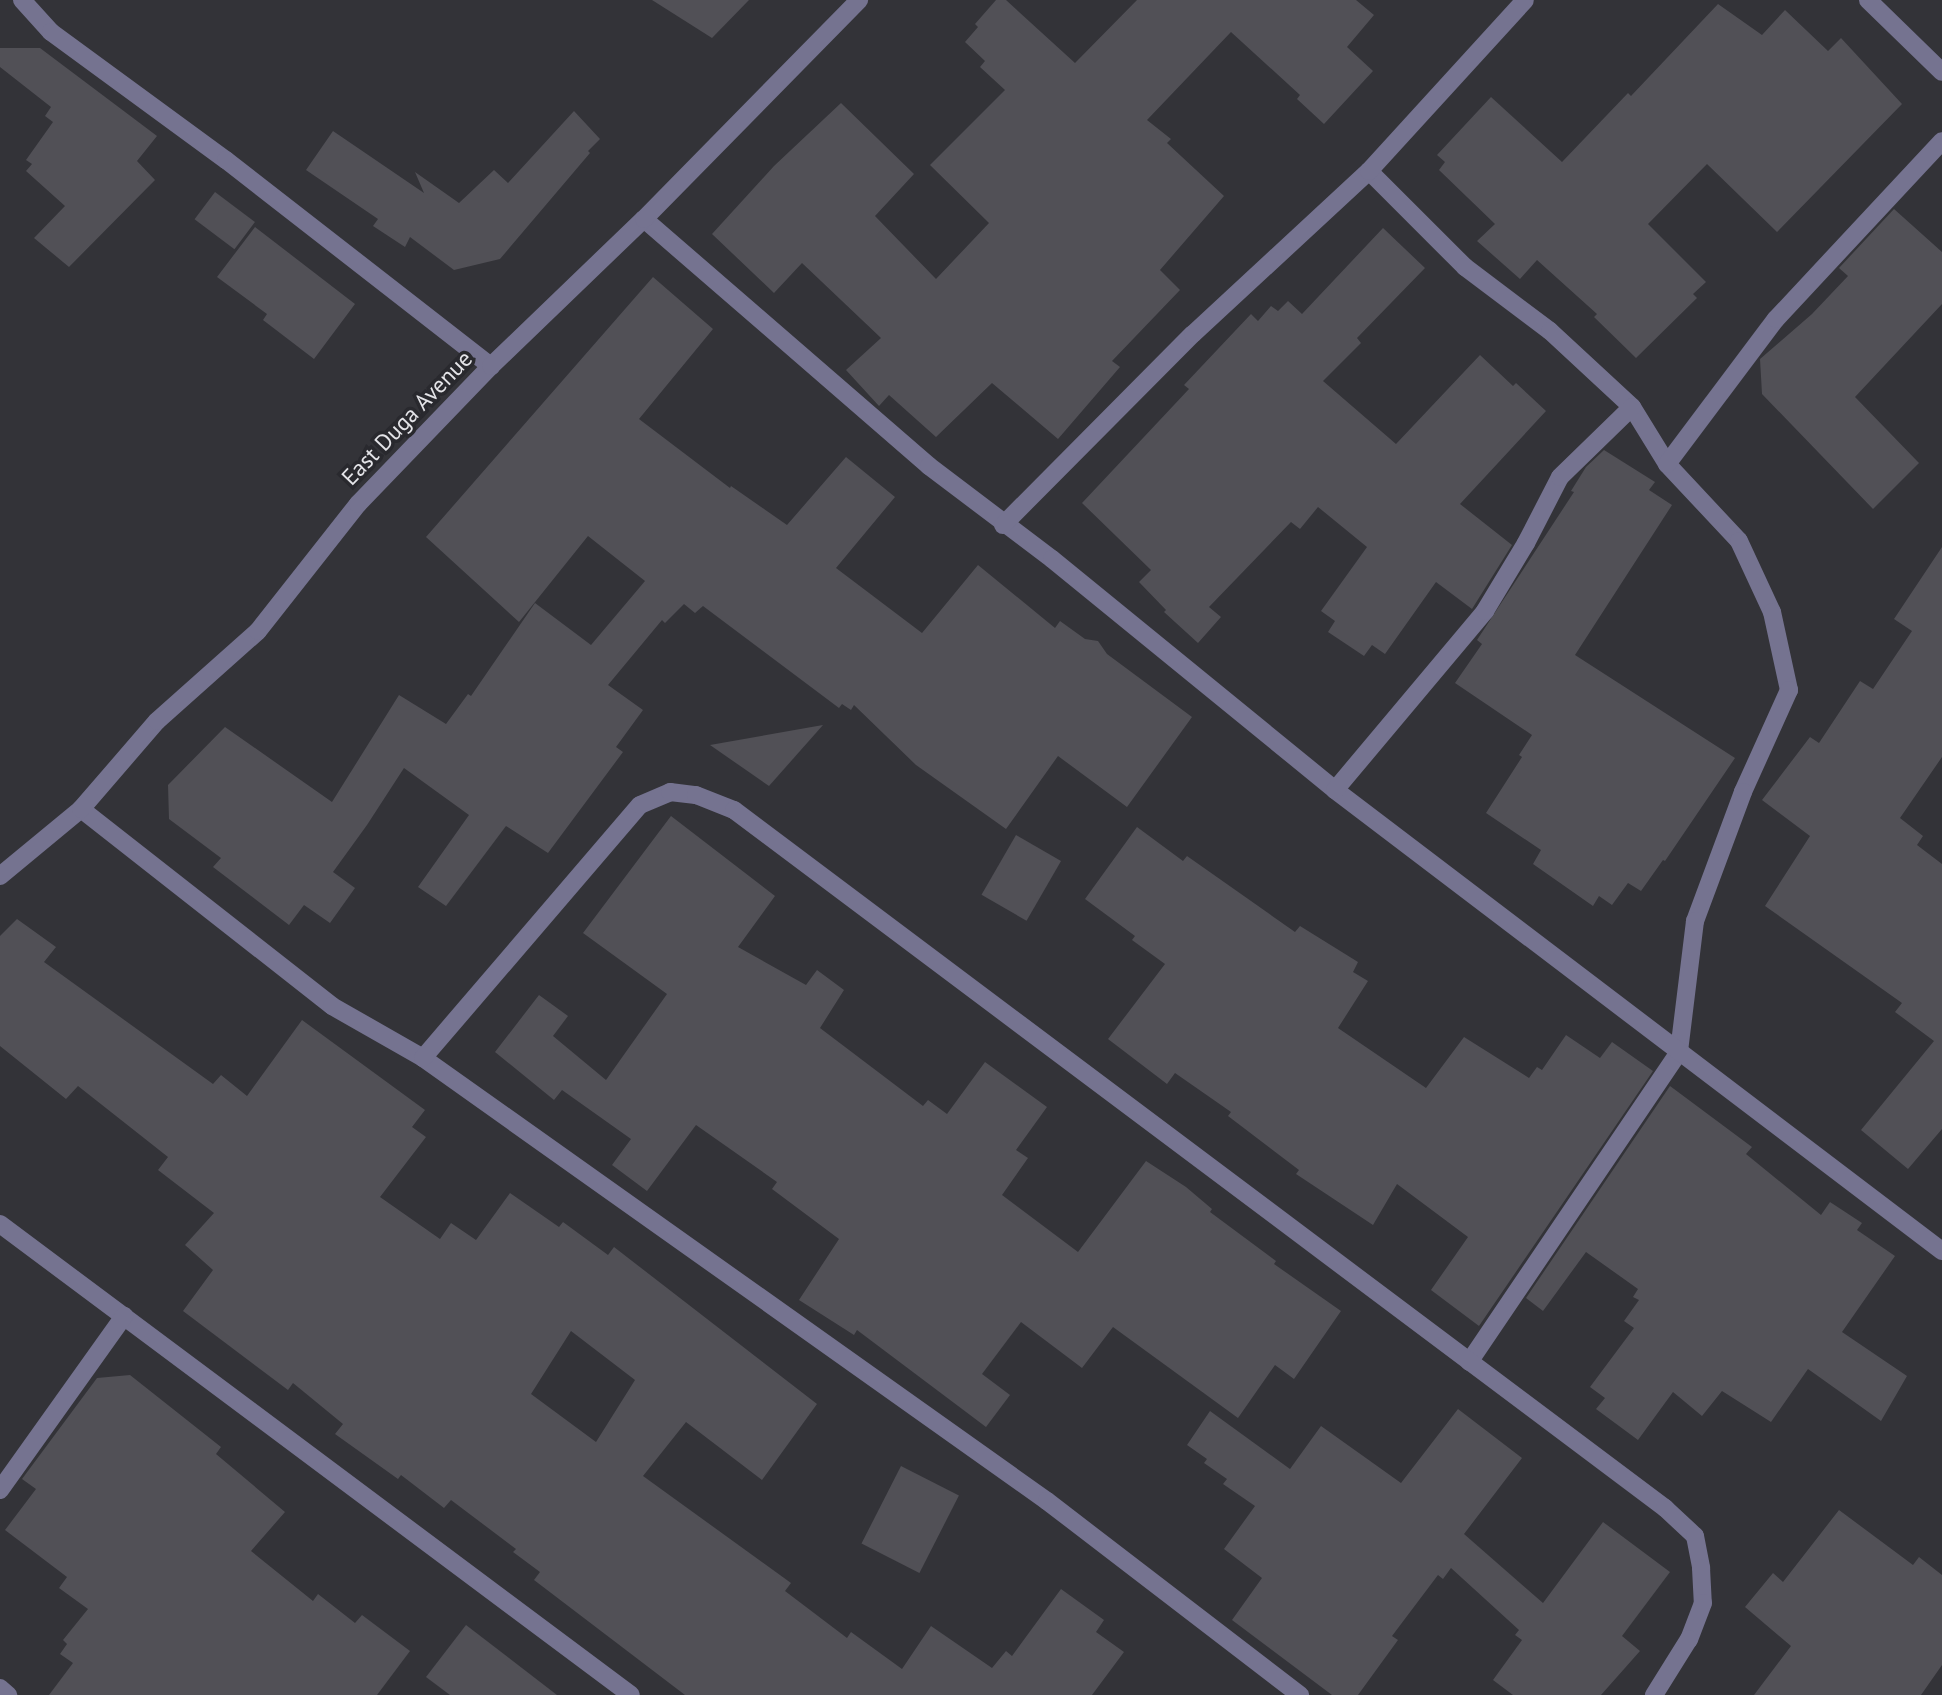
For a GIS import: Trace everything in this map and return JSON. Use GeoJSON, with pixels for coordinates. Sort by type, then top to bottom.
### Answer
{"type":"FeatureCollection","features":[{"type":"Feature","properties":{"kind":"street"},"geometry":{"type":"LineString","coordinates":[[22,0],[51,32],[226,160],[491,366]]}},
{"type":"Feature","properties":{"kind":"street","name":"East Duga Avenue"},"geometry":{"type":"LineString","coordinates":[[0,876],[81,809],[157,721],[258,631],[358,504],[491,366],[644,219],[859,0]]}},
{"type":"Feature","properties":{"kind":"street"},"geometry":{"type":"LineString","coordinates":[[1003,525],[1193,334],[1369,171],[1525,0]]}},
{"type":"Feature","properties":{"kind":"street"},"geometry":{"type":"LineString","coordinates":[[1868,0],[1942,72]]}},
{"type":"Feature","properties":{"kind":"street"},"geometry":{"type":"LineString","coordinates":[[1667,464],[1776,318],[1942,141]]}},
{"type":"Feature","properties":{"kind":"street"},"geometry":{"type":"LineString","coordinates":[[1369,171],[1465,268],[1550,331],[1632,407],[1667,464],[1739,541],[1772,612],[1789,690],[1743,792],[1695,921],[1679,1052],[1469,1362]]}},
{"type":"Feature","properties":{"kind":"street"},"geometry":{"type":"LineString","coordinates":[[644,219],[929,466],[1003,525],[1052,559],[1335,790],[1942,1251]]}},
{"type":"Feature","properties":{"kind":"street"},"geometry":{"type":"LineString","coordinates":[[1335,790],[1485,611],[1560,477],[1632,407]]}},
{"type":"Feature","properties":{"kind":"street"},"geometry":{"type":"LineString","coordinates":[[423,1058],[640,805],[670,792],[696,795],[734,810],[1665,1508],[1695,1536],[1701,1568],[1703,1603],[1689,1639],[1654,1695]]}},
{"type":"Feature","properties":{"kind":"street"},"geometry":{"type":"LineString","coordinates":[[81,809],[332,1006],[423,1058],[1047,1501],[1300,1695]]}},
{"type":"Feature","properties":{"kind":"street"},"geometry":{"type":"LineString","coordinates":[[0,1224],[631,1695]]}},
{"type":"Feature","properties":{"kind":"street"},"geometry":{"type":"LineString","coordinates":[[0,1490],[124,1316]]}},
{"type":"Feature","properties":{"kind":"street"},"geometry":{"type":"LineString","coordinates":[[0,1688],[8,1695]]}},
{"type":"Feature","properties":{"kind":"building"},"geometry":{"type":"Polygon","coordinates":[[[652,0],[749,0],[712,38],[652,0]]]}},
{"type":"Feature","properties":{"kind":"building"},"geometry":{"type":"Polygon","coordinates":[[[996,0],[1006,0],[1075,63],[1137,0],[1356,0],[1374,15],[1347,47],[1373,71],[1324,124],[1297,99],[1300,95],[1231,32],[1147,120],[1171,139],[1167,143],[1224,196],[1160,270],[1180,290],[1112,361],[1120,367],[1058,439],[992,383],[936,437],[889,395],[879,406],[846,370],[881,338],[802,263],[774,293],[712,234],[774,166],[841,103],[914,174],[875,216],[936,279],[989,223],[930,165],[1005,90],[980,67],[985,61],[965,42],[978,27],[975,24],[996,0]]]}},
{"type":"Feature","properties":{"kind":"building"},"geometry":{"type":"Polygon","coordinates":[[[1718,4],[1762,35],[1785,10],[1828,51],[1841,38],[1902,104],[1777,232],[1707,164],[1648,224],[1706,282],[1693,294],[1697,298],[1636,358],[1594,317],[1597,314],[1537,260],[1520,279],[1477,241],[1495,224],[1439,170],[1445,162],[1437,155],[1491,97],[1562,162],[1628,93],[1631,96],[1718,4]]]}},
{"type":"Feature","properties":{"kind":"building"},"geometry":{"type":"Polygon","coordinates":[[[0,48],[40,48],[157,136],[137,161],[155,180],[69,267],[34,238],[65,206],[26,171],[32,164],[26,160],[53,122],[45,116],[51,107],[0,67],[0,48]]]}},
{"type":"Feature","properties":{"kind":"building"},"geometry":{"type":"Polygon","coordinates":[[[574,111],[600,139],[588,151],[590,153],[500,259],[454,270],[410,237],[405,247],[373,226],[378,219],[306,170],[333,131],[424,193],[415,172],[459,203],[494,170],[508,183],[574,111]]]}},
{"type":"Feature","properties":{"kind":"building"},"geometry":{"type":"Polygon","coordinates":[[[215,192],[255,222],[234,249],[195,219],[215,192]]]}},
{"type":"Feature","properties":{"kind":"building"},"geometry":{"type":"Polygon","coordinates":[[[1894,209],[1942,252],[1942,304],[1855,397],[1919,463],[1873,509],[1762,394],[1760,359],[1812,314],[1848,276],[1839,268],[1894,209]]]}},
{"type":"Feature","properties":{"kind":"building"},"geometry":{"type":"Polygon","coordinates":[[[255,227],[355,304],[314,359],[263,320],[267,314],[217,277],[255,227]]]}},
{"type":"Feature","properties":{"kind":"building"},"geometry":{"type":"Polygon","coordinates":[[[1383,228],[1425,268],[1357,338],[1361,343],[1323,381],[1396,444],[1480,355],[1513,386],[1516,383],[1546,411],[1460,504],[1512,545],[1472,609],[1436,582],[1385,654],[1372,645],[1364,656],[1328,632],[1335,621],[1321,611],[1367,547],[1318,507],[1300,529],[1291,522],[1209,607],[1221,617],[1198,643],[1164,612],[1166,610],[1139,582],[1151,570],[1082,503],[1189,389],[1184,385],[1251,314],[1258,321],[1271,306],[1278,311],[1288,301],[1302,314],[1383,228]]]}},
{"type":"Feature","properties":{"kind":"building"},"geometry":{"type":"Polygon","coordinates":[[[653,277],[713,329],[639,419],[730,488],[731,486],[787,525],[846,457],[895,497],[836,568],[922,633],[978,565],[1055,628],[1060,621],[1085,639],[1098,641],[1107,654],[1192,717],[1127,807],[1058,756],[1006,829],[916,765],[854,705],[851,710],[842,704],[839,708],[703,606],[695,613],[684,604],[665,623],[662,620],[608,685],[643,710],[616,747],[623,752],[548,853],[506,826],[446,906],[418,887],[469,815],[404,768],[333,872],[355,888],[330,923],[304,905],[289,925],[213,867],[221,858],[169,819],[168,785],[225,727],[332,802],[399,695],[446,724],[468,694],[471,696],[535,603],[591,645],[645,581],[588,536],[519,622],[426,537],[653,277]]]}},
{"type":"Feature","properties":{"kind":"building"},"geometry":{"type":"Polygon","coordinates":[[[1604,450],[1655,482],[1649,490],[1672,505],[1575,655],[1735,758],[1665,861],[1663,860],[1641,891],[1628,883],[1612,905],[1599,896],[1593,906],[1533,864],[1541,850],[1486,813],[1522,757],[1519,755],[1532,735],[1455,683],[1482,644],[1477,640],[1574,492],[1571,491],[1586,467],[1604,450]]]}},
{"type":"Feature","properties":{"kind":"building"},"geometry":{"type":"Polygon","coordinates":[[[1942,547],[1942,757],[1900,818],[1923,836],[1917,845],[1942,864],[1942,1129],[1908,1169],[1861,1130],[1934,1041],[1895,1012],[1902,1003],[1765,906],[1810,836],[1762,800],[1810,737],[1819,743],[1860,681],[1873,689],[1912,631],[1894,619],[1942,547]]]}},
{"type":"Feature","properties":{"kind":"building"},"geometry":{"type":"Polygon","coordinates":[[[823,725],[769,786],[710,745],[823,725]]]}},
{"type":"Feature","properties":{"kind":"building"},"geometry":{"type":"Polygon","coordinates":[[[671,816],[775,896],[738,947],[806,985],[817,970],[844,990],[820,1028],[923,1106],[928,1100],[947,1114],[985,1062],[1047,1107],[1016,1150],[1028,1158],[1002,1195],[1078,1252],[1146,1161],[1186,1187],[1212,1209],[1210,1212],[1276,1261],[1274,1264],[1341,1311],[1294,1379],[1275,1365],[1238,1418],[1113,1327],[1082,1368],[1021,1322],[982,1374],[1010,1395],[986,1427],[857,1330],[854,1335],[799,1300],[839,1239],[772,1189],[777,1182],[696,1125],[647,1191],[612,1165],[631,1139],[562,1090],[554,1100],[495,1052],[539,995],[568,1016],[553,1036],[606,1080],[667,994],[583,933],[671,816]]]}},
{"type":"Feature","properties":{"kind":"building"},"geometry":{"type":"Polygon","coordinates":[[[1137,827],[1183,861],[1187,856],[1295,932],[1300,926],[1358,962],[1353,972],[1368,981],[1338,1028],[1426,1088],[1464,1037],[1529,1078],[1537,1067],[1542,1070],[1566,1035],[1600,1058],[1612,1042],[1653,1071],[1479,1326],[1431,1290],[1468,1237],[1397,1184],[1373,1225],[1296,1174],[1299,1170],[1228,1116],[1231,1112],[1175,1073],[1167,1084],[1108,1039],[1165,964],[1132,940],[1135,936],[1085,899],[1137,827]]]}},
{"type":"Feature","properties":{"kind":"building"},"geometry":{"type":"Polygon","coordinates":[[[1016,835],[1061,861],[1027,921],[982,895],[1016,835]]]}},
{"type":"Feature","properties":{"kind":"building"},"geometry":{"type":"Polygon","coordinates":[[[17,919],[56,947],[44,962],[213,1084],[221,1075],[247,1096],[302,1020],[425,1110],[412,1127],[426,1137],[380,1197],[440,1239],[451,1223],[476,1240],[510,1193],[559,1227],[563,1222],[608,1255],[614,1247],[817,1404],[762,1480],[686,1422],[643,1476],[791,1583],[785,1591],[847,1638],[851,1632],[902,1669],[931,1626],[992,1668],[1006,1651],[1012,1656],[1061,1589],[1104,1620],[1096,1632],[1124,1652],[1092,1695],[685,1695],[534,1580],[540,1572],[513,1552],[516,1549],[451,1500],[444,1508],[401,1475],[398,1479],[335,1434],[343,1424],[293,1383],[288,1390],[183,1311],[213,1270],[185,1245],[214,1213],[158,1170],[168,1157],[78,1086],[66,1099],[0,1046],[0,936],[17,919]],[[571,1331],[531,1394],[596,1442],[635,1380],[571,1331]]]}},
{"type":"Feature","properties":{"kind":"building"},"geometry":{"type":"Polygon","coordinates":[[[1670,1086],[1752,1147],[1746,1154],[1821,1215],[1830,1202],[1862,1223],[1857,1230],[1895,1256],[1842,1332],[1907,1376],[1881,1421],[1808,1369],[1771,1422],[1722,1391],[1702,1416],[1673,1392],[1638,1440],[1596,1409],[1605,1398],[1590,1387],[1634,1328],[1624,1321],[1639,1300],[1633,1297],[1638,1289],[1586,1252],[1543,1311],[1526,1298],[1670,1086]]]}},
{"type":"Feature","properties":{"kind":"building"},"geometry":{"type":"Polygon","coordinates":[[[130,1375],[221,1447],[216,1454],[285,1512],[251,1551],[313,1601],[318,1594],[355,1623],[362,1615],[410,1651],[377,1695],[49,1695],[73,1663],[60,1654],[67,1644],[63,1640],[88,1609],[59,1588],[67,1577],[5,1530],[36,1489],[22,1479],[97,1378],[130,1375]]]}},
{"type":"Feature","properties":{"kind":"building"},"geometry":{"type":"Polygon","coordinates":[[[1458,1409],[1522,1458],[1464,1534],[1543,1603],[1603,1522],[1670,1572],[1622,1636],[1640,1651],[1601,1695],[1513,1695],[1493,1680],[1522,1640],[1515,1635],[1519,1630],[1451,1568],[1443,1579],[1438,1575],[1392,1636],[1398,1640],[1358,1695],[1332,1695],[1232,1620],[1262,1578],[1224,1549],[1255,1506],[1223,1484],[1227,1479],[1204,1463],[1207,1459],[1187,1445],[1210,1411],[1290,1469],[1321,1426],[1401,1483],[1458,1409]]]}},
{"type":"Feature","properties":{"kind":"building"},"geometry":{"type":"Polygon","coordinates":[[[901,1466],[959,1496],[919,1573],[862,1544],[901,1466]]]}},
{"type":"Feature","properties":{"kind":"building"},"geometry":{"type":"Polygon","coordinates":[[[1839,1510],[1913,1565],[1919,1557],[1942,1575],[1942,1665],[1921,1695],[1754,1695],[1791,1646],[1745,1607],[1773,1573],[1783,1582],[1839,1510]]]}},
{"type":"Feature","properties":{"kind":"building"},"geometry":{"type":"Polygon","coordinates":[[[466,1625],[557,1695],[450,1695],[426,1677],[466,1625]]]}}]}
